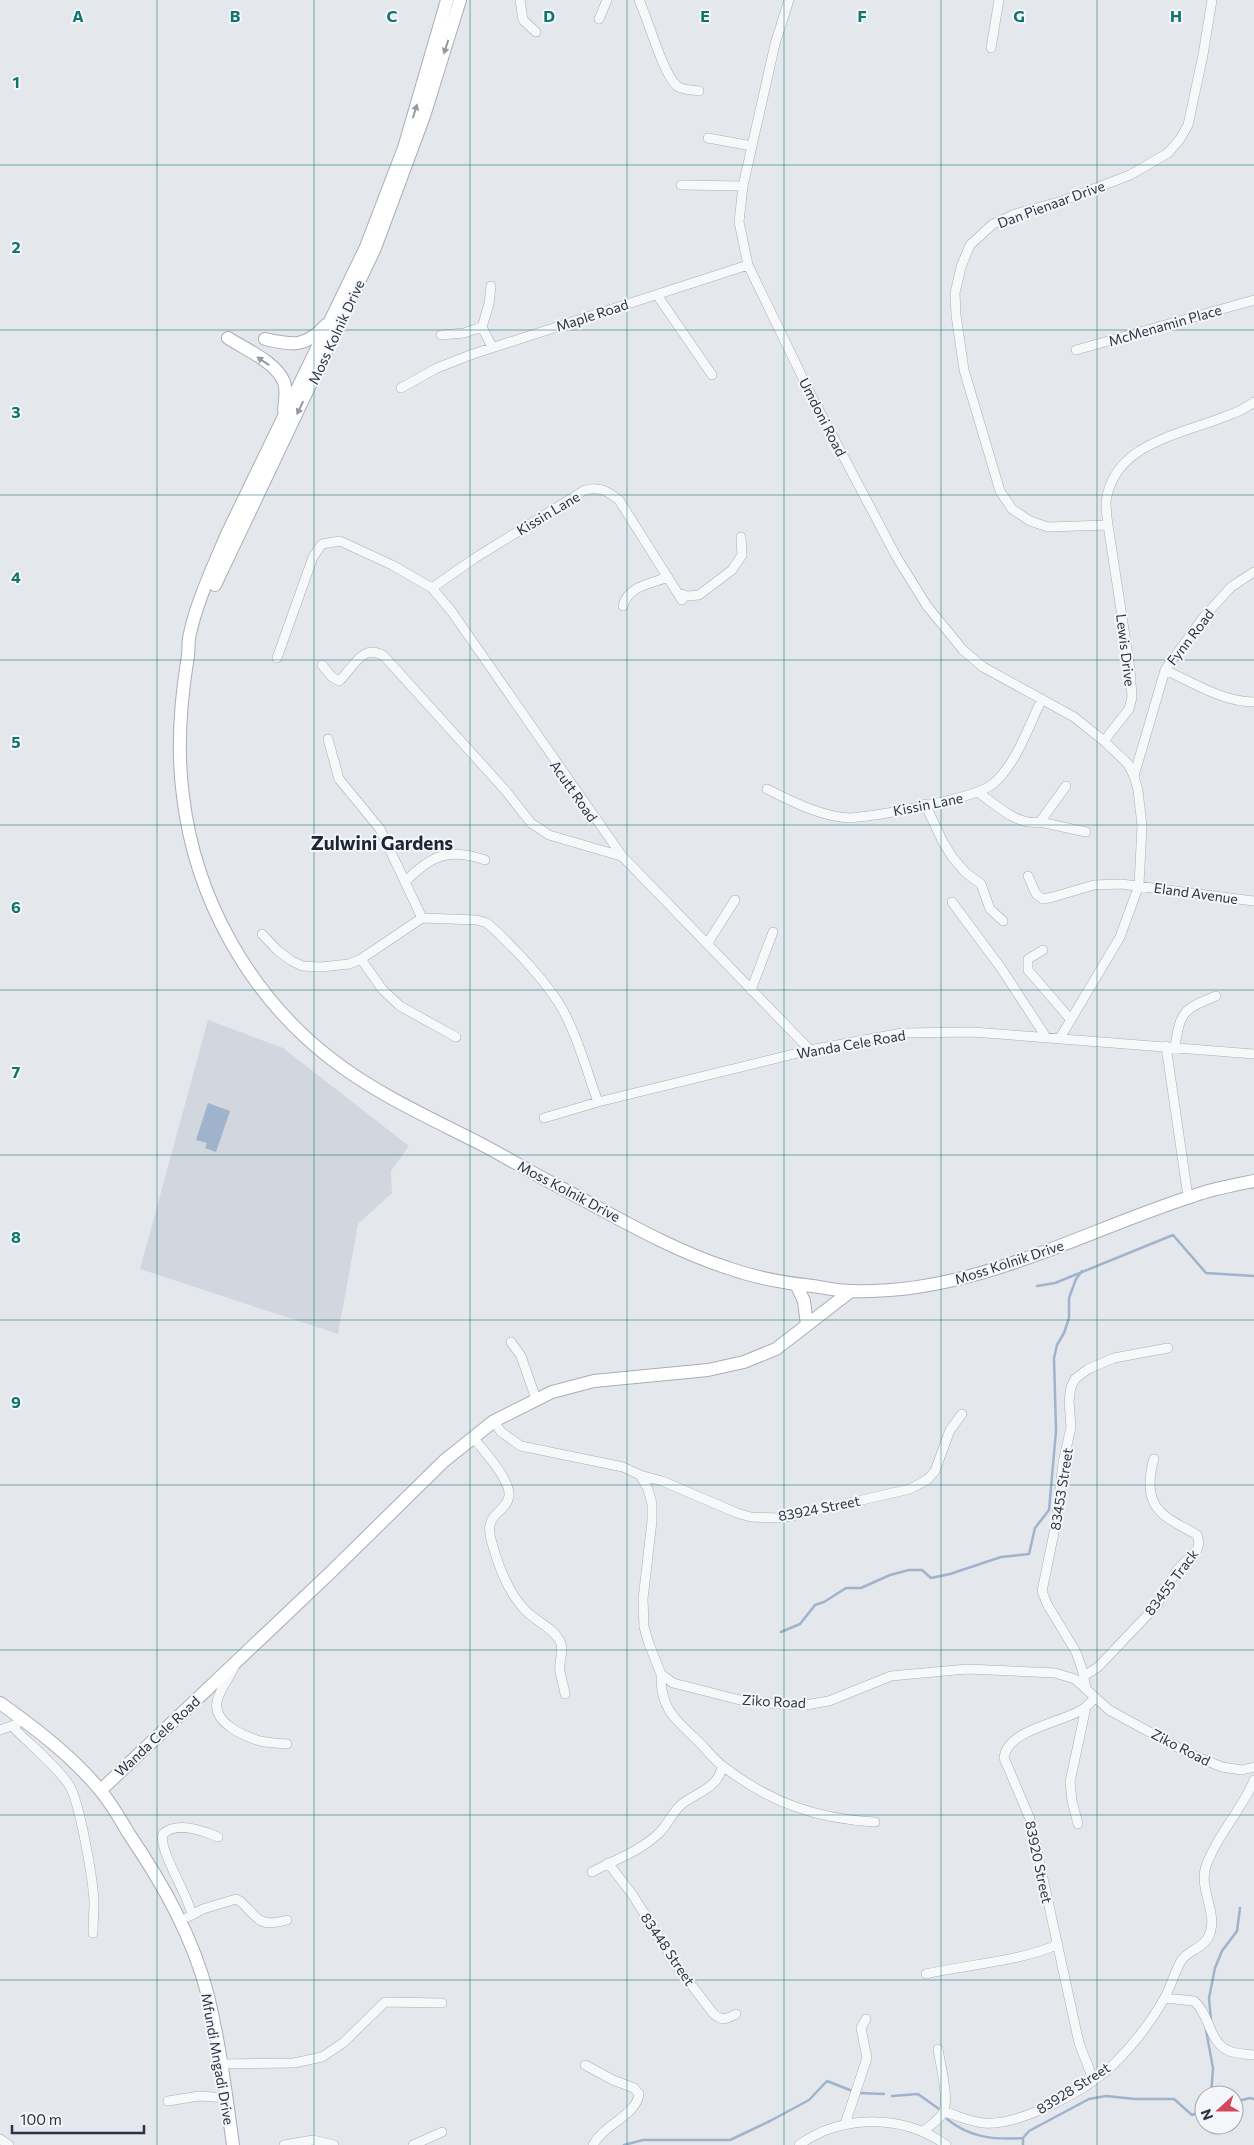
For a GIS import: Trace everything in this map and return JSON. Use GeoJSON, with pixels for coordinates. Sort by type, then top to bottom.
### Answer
{"type":"FeatureCollection","features":[{"type":"Feature","properties":{"kind":"main road","name":"Moss Kolnik Drive"},"geometry":{"type":"LineString","coordinates":[[446,0],[404,148],[366,247],[227,534],[210,574],[189,640],[182,692],[182,795],[195,857],[216,913],[240,959],[281,1012],[328,1056],[354,1076],[417,1112],[680,1249],[728,1268],[776,1281],[851,1291],[916,1288],[944,1284],[1008,1266],[1188,1198],[1254,1181]]}},
{"type":"Feature","properties":{"kind":"main road","name":"Moss Kolnik Drive"},"geometry":{"type":"LineString","coordinates":[[188,655],[195,644],[212,592],[232,545],[321,366],[375,248],[424,116],[460,0]]}},
{"type":"Feature","properties":{"kind":"main road"},"geometry":{"type":"LineString","coordinates":[[265,339],[290,344],[305,342],[312,338],[330,320]]}},
{"type":"Feature","properties":{"kind":"main road"},"geometry":{"type":"LineString","coordinates":[[228,338],[265,362],[280,375],[285,387],[284,418]]}},
{"type":"Feature","properties":{"kind":"main road"},"geometry":{"type":"LineString","coordinates":[[796,1284],[804,1301],[807,1325]]}},
{"type":"Feature","properties":{"kind":"main road","name":"Wanda Cele Road"},"geometry":{"type":"LineString","coordinates":[[101,1790],[444,1461],[494,1421],[552,1392],[594,1380],[708,1370],[744,1362],[776,1349],[851,1291]]}},
{"type":"Feature","properties":{"kind":"main road"},"geometry":{"type":"LineString","coordinates":[[0,1704],[18,1723],[75,1764],[101,1790]]}},
{"type":"Feature","properties":{"kind":"main road","name":"Mfundi Mngadi Drive"},"geometry":{"type":"LineString","coordinates":[[101,1790],[186,1918],[208,1995],[222,2064],[233,2145]]}},
{"type":"Feature","properties":{"kind":"street"},"geometry":{"type":"LineString","coordinates":[[520,0],[523,20],[536,32]]}},
{"type":"Feature","properties":{"kind":"street"},"geometry":{"type":"LineString","coordinates":[[600,19],[607,0]]}},
{"type":"Feature","properties":{"kind":"street"},"geometry":{"type":"LineString","coordinates":[[639,0],[661,57],[675,84],[678,88],[699,91]]}},
{"type":"Feature","properties":{"kind":"street","name":"Umdoni Road"},"geometry":{"type":"LineString","coordinates":[[789,0],[775,44],[743,186],[738,222],[748,265],[815,404],[896,556],[927,606],[963,650],[983,667],[1074,717],[1104,741]]}},
{"type":"Feature","properties":{"kind":"street"},"geometry":{"type":"LineString","coordinates":[[990,48],[999,0]]}},
{"type":"Feature","properties":{"kind":"street","name":"Dan Pienaar Drive"},"geometry":{"type":"LineString","coordinates":[[1108,525],[1048,527],[1030,521],[1012,509],[1000,491],[964,370],[956,315],[955,292],[960,267],[970,245],[993,224],[1015,214],[1062,201],[1130,175],[1168,153],[1180,139],[1188,125],[1203,55],[1212,0]]}},
{"type":"Feature","properties":{"kind":"street"},"geometry":{"type":"LineString","coordinates":[[708,138],[752,146]]}},
{"type":"Feature","properties":{"kind":"street"},"geometry":{"type":"LineString","coordinates":[[681,185],[743,186]]}},
{"type":"Feature","properties":{"kind":"street","name":"Maple Road"},"geometry":{"type":"LineString","coordinates":[[401,388],[437,368],[492,348],[748,265]]}},
{"type":"Feature","properties":{"kind":"street"},"geometry":{"type":"LineString","coordinates":[[491,286],[489,304],[482,327],[492,348]]}},
{"type":"Feature","properties":{"kind":"street"},"geometry":{"type":"LineString","coordinates":[[657,295],[712,375]]}},
{"type":"Feature","properties":{"kind":"street","name":"McMenamin Place"},"geometry":{"type":"LineString","coordinates":[[1076,350],[1254,300]]}},
{"type":"Feature","properties":{"kind":"street"},"geometry":{"type":"LineString","coordinates":[[441,335],[464,333],[482,327]]}},
{"type":"Feature","properties":{"kind":"street","name":"Lewis Drive"},"geometry":{"type":"LineString","coordinates":[[1104,741],[1129,709],[1132,697],[1130,670],[1108,525],[1106,504],[1110,486],[1119,468],[1137,451],[1230,415],[1254,402]]}},
{"type":"Feature","properties":{"kind":"street","name":"Kissin Lane"},"geometry":{"type":"LineString","coordinates":[[432,588],[492,548],[586,490],[594,488],[604,489],[619,500],[680,596],[699,595],[732,570],[742,555],[741,537]]}},
{"type":"Feature","properties":{"kind":"street","name":"Acutt Road"},"geometry":{"type":"LineString","coordinates":[[277,658],[313,557],[322,544],[340,541],[392,565],[432,588],[452,612],[601,829],[622,856],[810,1050]]}},
{"type":"Feature","properties":{"kind":"street","name":"Fynn Road"},"geometry":{"type":"LineString","coordinates":[[1134,776],[1165,670],[1204,618],[1231,587],[1254,572]]}},
{"type":"Feature","properties":{"kind":"street"},"geometry":{"type":"LineString","coordinates":[[623,606],[625,597],[630,592],[668,578]]}},
{"type":"Feature","properties":{"kind":"street"},"geometry":{"type":"LineString","coordinates":[[322,665],[332,677],[339,681],[362,656],[370,651],[384,656],[540,831],[622,856]]}},
{"type":"Feature","properties":{"kind":"street"},"geometry":{"type":"LineString","coordinates":[[1165,670],[1231,699],[1254,702]]}},
{"type":"Feature","properties":{"kind":"street","name":"Kissin Lane"},"geometry":{"type":"LineString","coordinates":[[768,789],[796,803],[837,817],[860,817],[978,792],[991,785],[1012,761],[1042,699]]}},
{"type":"Feature","properties":{"kind":"street"},"geometry":{"type":"LineString","coordinates":[[328,739],[340,779],[375,820],[422,918]]}},
{"type":"Feature","properties":{"kind":"street"},"geometry":{"type":"LineString","coordinates":[[1060,1038],[1120,937],[1139,885],[1141,804],[1134,776],[1128,764],[1104,741]]}},
{"type":"Feature","properties":{"kind":"street"},"geometry":{"type":"LineString","coordinates":[[1040,822],[1066,786]]}},
{"type":"Feature","properties":{"kind":"street"},"geometry":{"type":"LineString","coordinates":[[978,792],[1017,819],[1027,823],[1040,822],[1086,832]]}},
{"type":"Feature","properties":{"kind":"street"},"geometry":{"type":"LineString","coordinates":[[925,804],[943,842],[953,858],[966,873],[980,884],[990,909],[1003,921]]}},
{"type":"Feature","properties":{"kind":"street"},"geometry":{"type":"LineString","coordinates":[[405,882],[424,864],[445,855],[469,854],[485,860]]}},
{"type":"Feature","properties":{"kind":"street","name":"Eland Avenue"},"geometry":{"type":"LineString","coordinates":[[1028,876],[1036,894],[1043,898],[1053,897],[1094,885],[1121,884],[1254,900]]}},
{"type":"Feature","properties":{"kind":"street"},"geometry":{"type":"LineString","coordinates":[[707,944],[735,900]]}},
{"type":"Feature","properties":{"kind":"street"},"geometry":{"type":"LineString","coordinates":[[952,902],[1010,980],[1046,1037]]}},
{"type":"Feature","properties":{"kind":"street"},"geometry":{"type":"LineString","coordinates":[[262,934],[278,951],[302,966],[333,967],[349,964],[361,959],[422,918],[477,920],[487,923],[556,998],[573,1033],[598,1102]]}},
{"type":"Feature","properties":{"kind":"street"},"geometry":{"type":"LineString","coordinates":[[751,990],[773,932]]}},
{"type":"Feature","properties":{"kind":"street"},"geometry":{"type":"LineString","coordinates":[[1043,950],[1028,958],[1028,970],[1071,1020]]}},
{"type":"Feature","properties":{"kind":"street"},"geometry":{"type":"LineString","coordinates":[[361,959],[382,989],[400,1006],[456,1036]]}},
{"type":"Feature","properties":{"kind":"street"},"geometry":{"type":"LineString","coordinates":[[1188,1198],[1170,1046],[1183,1014],[1199,1002],[1216,996]]}},
{"type":"Feature","properties":{"kind":"street","name":"Wanda Cele Road"},"geometry":{"type":"LineString","coordinates":[[544,1118],[598,1102],[810,1050],[902,1033],[974,1032],[1254,1054]]}},
{"type":"Feature","properties":{"kind":"street"},"geometry":{"type":"LineString","coordinates":[[510,1342],[521,1356],[536,1399]]}},
{"type":"Feature","properties":{"kind":"street","name":"83453 Street"},"geometry":{"type":"LineString","coordinates":[[1086,1688],[1076,1652],[1047,1604],[1042,1591],[1056,1523],[1063,1462],[1071,1427],[1069,1401],[1071,1386],[1075,1379],[1088,1369],[1114,1358],[1168,1348]]}},
{"type":"Feature","properties":{"kind":"street","name":"83924 Street"},"geometry":{"type":"LineString","coordinates":[[640,1475],[662,1481],[737,1513],[751,1517],[778,1518],[796,1515],[910,1489],[928,1479],[936,1471],[950,1430],[962,1414]]}},
{"type":"Feature","properties":{"kind":"street"},"geometry":{"type":"LineString","coordinates":[[494,1421],[501,1432],[520,1446],[623,1467],[640,1475],[648,1489],[652,1504],[652,1521],[643,1599],[644,1627],[648,1644],[662,1674],[661,1690],[669,1712],[722,1766],[779,1802],[823,1816],[875,1822]]}},
{"type":"Feature","properties":{"kind":"street"},"geometry":{"type":"LineString","coordinates":[[473,1438],[508,1486],[507,1501],[491,1521],[489,1534],[506,1580],[517,1601],[534,1618],[555,1634],[562,1646],[560,1671],[566,1694]]}},
{"type":"Feature","properties":{"kind":"street","name":"83455 Track"},"geometry":{"type":"LineString","coordinates":[[1084,1676],[1098,1667],[1157,1605],[1178,1570],[1197,1550],[1199,1543],[1197,1535],[1168,1520],[1157,1510],[1153,1503],[1150,1496],[1150,1470],[1154,1459]]}},
{"type":"Feature","properties":{"kind":"street"},"geometry":{"type":"LineString","coordinates":[[236,1661],[217,1700],[217,1710],[221,1720],[251,1738],[287,1744]]}},
{"type":"Feature","properties":{"kind":"street","name":"Ziko Road"},"geometry":{"type":"LineString","coordinates":[[662,1674],[673,1683],[740,1700],[805,1705],[829,1701],[891,1676],[967,1669],[1055,1673],[1075,1679],[1094,1698],[1124,1720],[1190,1754],[1222,1767],[1242,1770],[1253,1769]]}},
{"type":"Feature","properties":{"kind":"street","name":"83920 Street"},"geometry":{"type":"LineString","coordinates":[[1094,1698],[1086,1708],[1017,1737],[1005,1751],[1006,1765],[1030,1819],[1079,2042],[1094,2079]]}},
{"type":"Feature","properties":{"kind":"street"},"geometry":{"type":"LineString","coordinates":[[1078,1824],[1072,1801],[1070,1782],[1086,1708]]}},
{"type":"Feature","properties":{"kind":"street"},"geometry":{"type":"LineString","coordinates":[[0,1730],[18,1723],[73,1792],[79,1812],[92,1881],[94,1902],[92,1932]]}},
{"type":"Feature","properties":{"kind":"street"},"geometry":{"type":"LineString","coordinates":[[592,1872],[640,1848],[659,1833],[680,1806],[719,1778],[722,1766]]}},
{"type":"Feature","properties":{"kind":"street","name":"83928 Street"},"geometry":{"type":"LineString","coordinates":[[944,2112],[983,2123],[1021,2118],[1044,2109],[1112,2066],[1130,2046],[1165,1998],[1183,1957],[1204,1943],[1208,1937],[1211,1927],[1204,1886],[1206,1866],[1254,1780]]}},
{"type":"Feature","properties":{"kind":"street"},"geometry":{"type":"LineString","coordinates":[[218,1838],[188,1828],[170,1829],[163,1834],[162,1846],[183,1888],[186,1918],[236,1899],[260,1922],[273,1923],[287,1920]]}},
{"type":"Feature","properties":{"kind":"street","name":"83448 Street"},"geometry":{"type":"LineString","coordinates":[[608,1863],[632,1894],[679,1969],[713,2013],[723,2020],[736,2014]]}},
{"type":"Feature","properties":{"kind":"street"},"geometry":{"type":"LineString","coordinates":[[926,1974],[1014,1958],[1057,1945]]}},
{"type":"Feature","properties":{"kind":"street"},"geometry":{"type":"LineString","coordinates":[[1165,1998],[1194,2001],[1202,2010],[1216,2038],[1224,2048],[1228,2051],[1254,2055]]}},
{"type":"Feature","properties":{"kind":"street"},"geometry":{"type":"LineString","coordinates":[[222,2064],[294,2064],[322,2057],[343,2043],[385,2002],[442,2003]]}},
{"type":"Feature","properties":{"kind":"street"},"geometry":{"type":"LineString","coordinates":[[845,2124],[867,2058],[861,2028],[866,2019]]}},
{"type":"Feature","properties":{"kind":"street"},"geometry":{"type":"LineString","coordinates":[[923,2132],[944,2112],[945,2096],[938,2049]]}},
{"type":"Feature","properties":{"kind":"street"},"geometry":{"type":"LineString","coordinates":[[585,2065],[613,2080],[634,2088],[639,2094],[635,2107],[604,2129],[593,2145]]}},
{"type":"Feature","properties":{"kind":"street"},"geometry":{"type":"LineString","coordinates":[[168,2101],[199,2096],[227,2098]]}},
{"type":"Feature","properties":{"kind":"street"},"geometry":{"type":"LineString","coordinates":[[799,2145],[823,2132],[845,2124],[860,2122],[887,2122],[923,2132],[946,2145]]}},
{"type":"Feature","properties":{"kind":"street"},"geometry":{"type":"LineString","coordinates":[[413,2145],[442,2132]]}},
{"type":"Feature","properties":{"kind":"street"},"geometry":{"type":"LineString","coordinates":[[0,2138],[9,2145]]}},
{"type":"Feature","properties":{"kind":"street"},"geometry":{"type":"LineString","coordinates":[[284,2145],[313,2140],[334,2145]]}},
{"type":"Feature","properties":{"kind":"shaded area"},"geometry":{"type":"Polygon","coordinates":[[[208,1020],[283,1048],[409,1146],[391,1171],[392,1193],[358,1224],[338,1334],[140,1269],[208,1020]]]}},
{"type":"Feature","properties":{"kind":"water"},"geometry":{"type":"Polygon","coordinates":[[[208,1103],[230,1111],[216,1152],[205,1148],[207,1143],[196,1140],[208,1103]]]}},
{"type":"Feature","properties":{"kind":"waterway"},"geometry":{"type":"LineString","coordinates":[[1037,1286],[1055,1283],[1173,1235],[1206,1273],[1254,1276]]}},
{"type":"Feature","properties":{"kind":"waterway"},"geometry":{"type":"LineString","coordinates":[[781,1632],[800,1624],[815,1605],[824,1602],[846,1588],[861,1588],[890,1575],[909,1570],[922,1570],[931,1578],[950,1574],[1001,1557],[1029,1554],[1035,1528],[1049,1510],[1056,1431],[1054,1358],[1057,1345],[1064,1333],[1069,1318],[1069,1298],[1076,1279],[1082,1271]]}},
{"type":"Feature","properties":{"kind":"waterway"},"geometry":{"type":"LineString","coordinates":[[1211,2020],[1209,1998],[1215,1968],[1222,1951],[1237,1931],[1240,1908]]}},
{"type":"Feature","properties":{"kind":"waterway"},"geometry":{"type":"LineString","coordinates":[[1206,2030],[1213,2068],[1212,2085]]}},
{"type":"Feature","properties":{"kind":"waterway"},"geometry":{"type":"LineString","coordinates":[[624,2145],[643,2140],[730,2140],[809,2100],[827,2081],[855,2092]]}},
{"type":"Feature","properties":{"kind":"waterway"},"geometry":{"type":"LineString","coordinates":[[860,2093],[884,2094]]}},
{"type":"Feature","properties":{"kind":"waterway"},"geometry":{"type":"LineString","coordinates":[[892,2096],[918,2094],[939,2109]]}},
{"type":"Feature","properties":{"kind":"waterway"},"geometry":{"type":"LineString","coordinates":[[1023,2145],[1023,2138],[1029,2131],[1089,2099],[1106,2096],[1135,2099],[1174,2099],[1192,2115],[1194,2114]]}},
{"type":"Feature","properties":{"kind":"waterway"},"geometry":{"type":"LineString","coordinates":[[1244,2100],[1254,2099]]}},
{"type":"Feature","properties":{"kind":"waterway"},"geometry":{"type":"LineString","coordinates":[[947,2119],[974,2134],[1003,2139],[1023,2138]]}},
{"type":"Feature","properties":{"kind":"district","name":"Zulwini Gardens"},"geometry":{"type":"Point","coordinates":[382,842]}}]}
